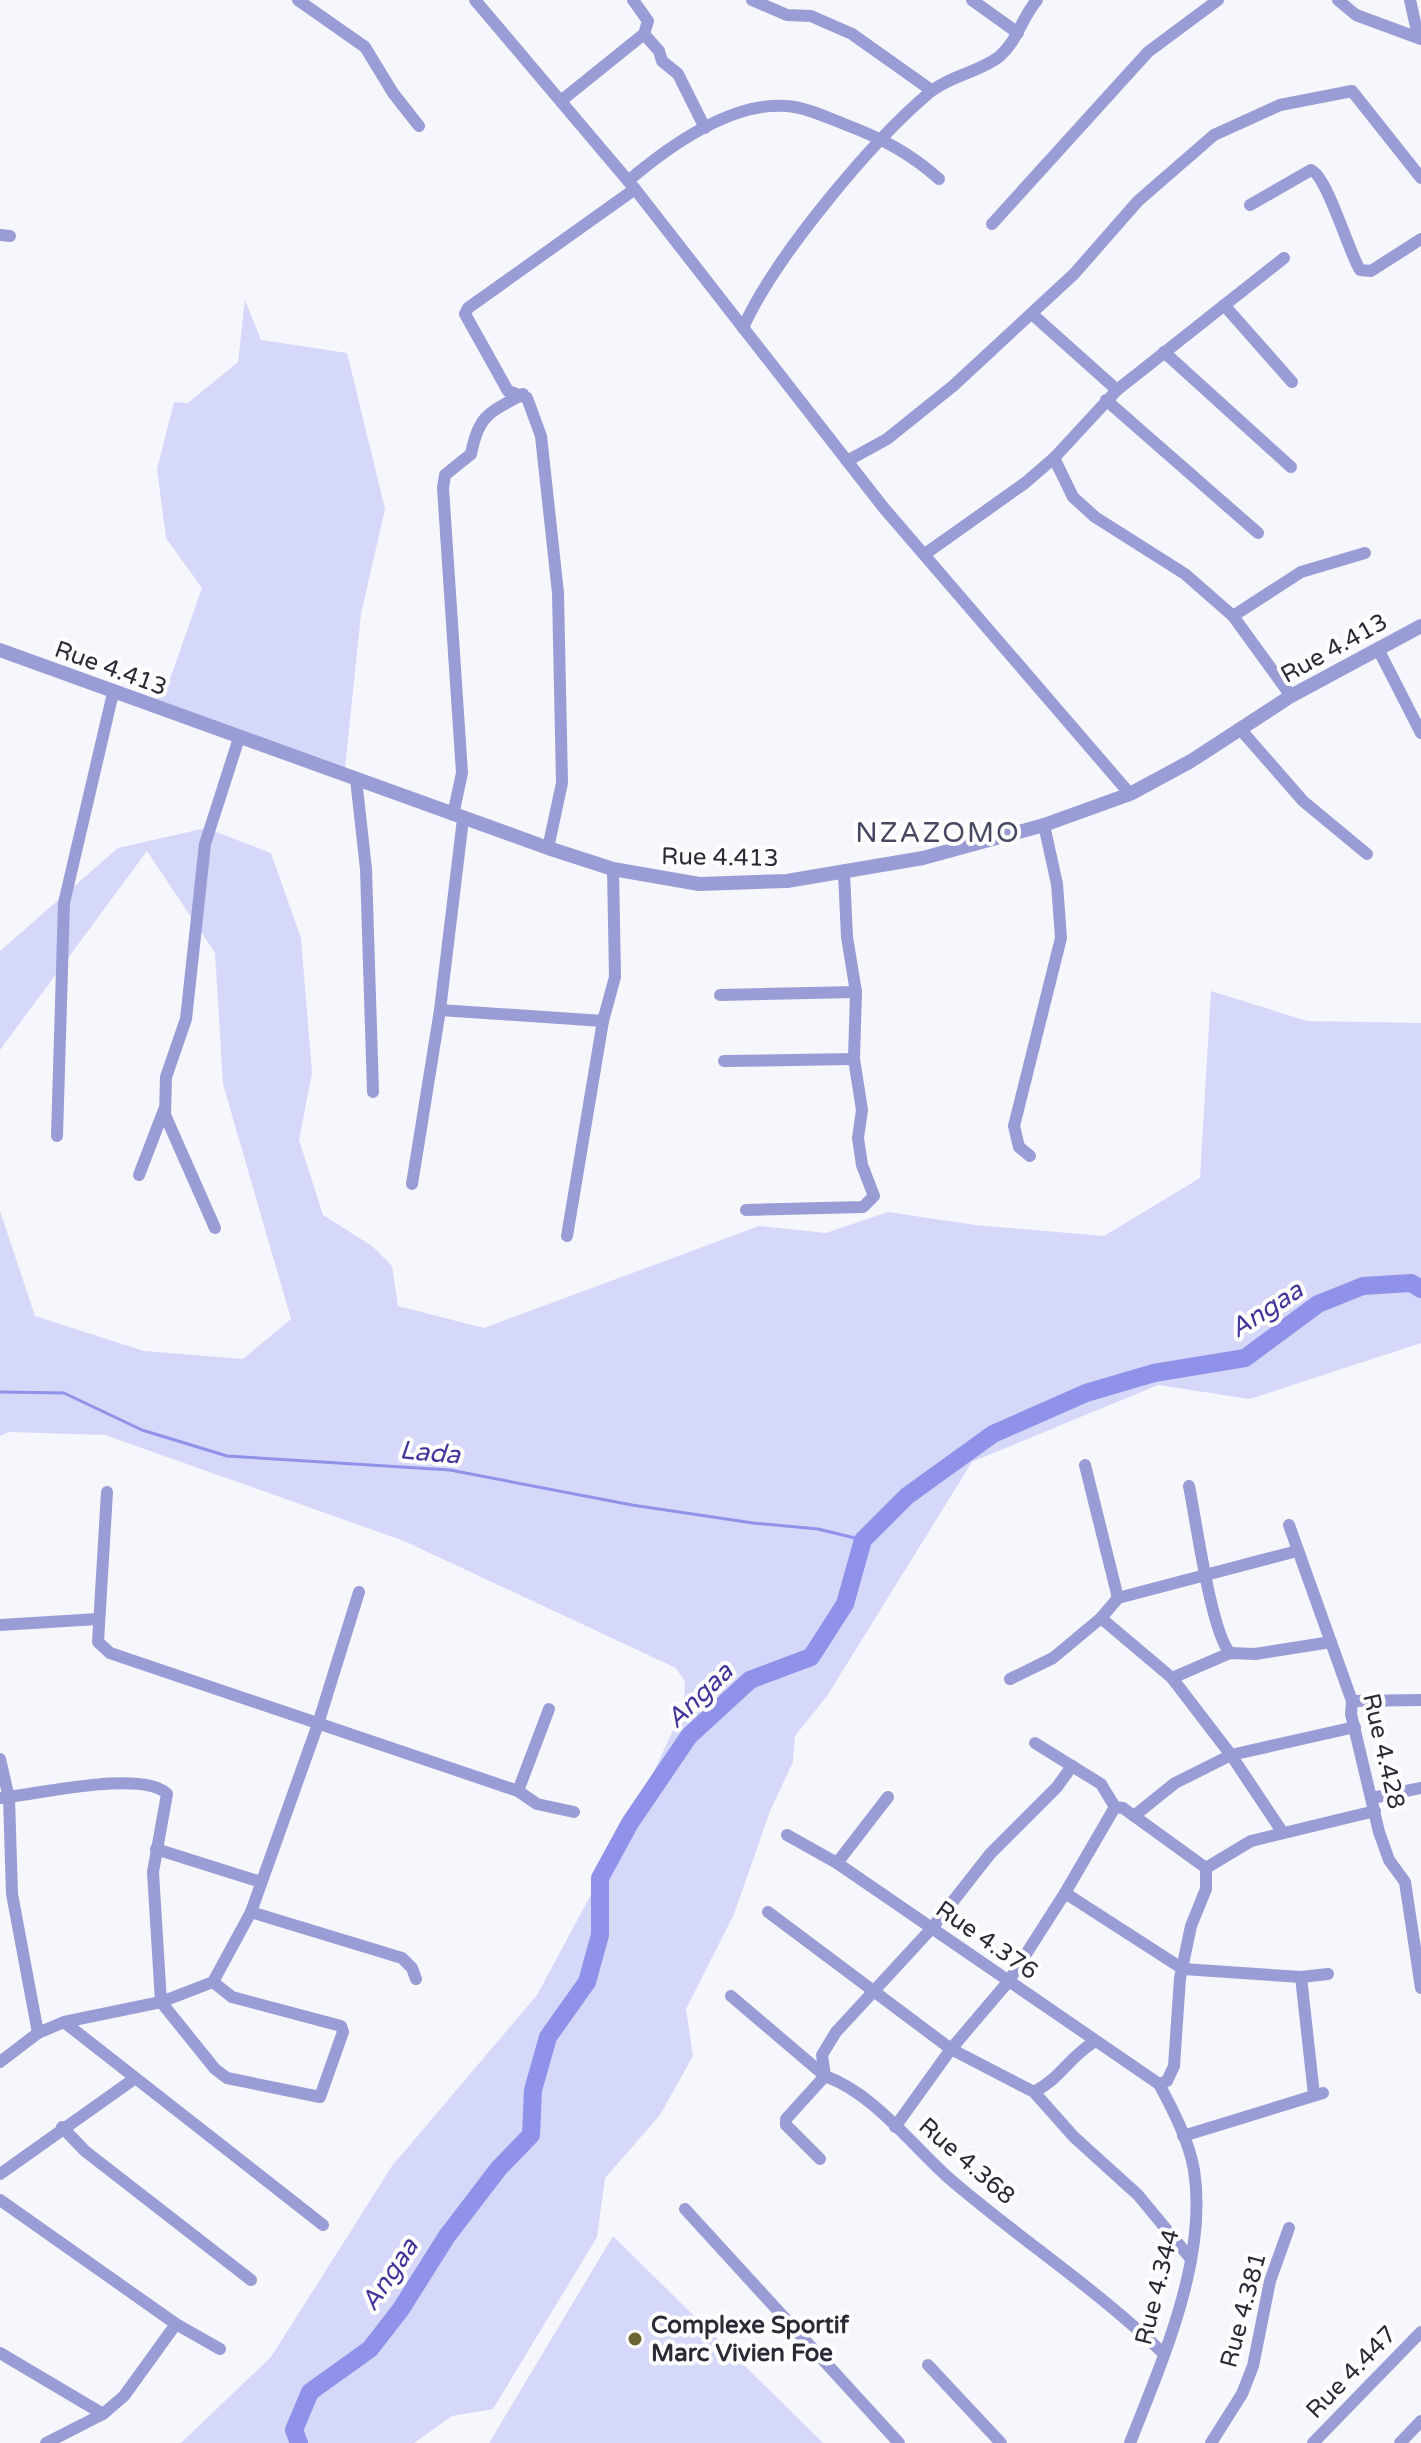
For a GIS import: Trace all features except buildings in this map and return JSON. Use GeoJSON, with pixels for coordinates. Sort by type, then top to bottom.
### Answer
{"type":"FeatureCollection","features":[{"type":"Feature","properties":{"kind":"street"},"geometry":{"type":"LineString","coordinates":[[298,0],[365,47],[393,93],[419,126]]}},
{"type":"Feature","properties":{"kind":"street"},"geometry":{"type":"LineString","coordinates":[[562,100],[644,34],[648,21],[633,0]]}},
{"type":"Feature","properties":{"kind":"street"},"geometry":{"type":"LineString","coordinates":[[752,0],[787,15],[811,16],[852,34],[931,90]]}},
{"type":"Feature","properties":{"kind":"street"},"geometry":{"type":"LineString","coordinates":[[972,0],[1018,33]]}},
{"type":"Feature","properties":{"kind":"street"},"geometry":{"type":"LineString","coordinates":[[743,328],[769,281],[820,213],[883,139],[931,90],[998,58],[1018,33],[1037,0]]}},
{"type":"Feature","properties":{"kind":"street"},"geometry":{"type":"LineString","coordinates":[[992,224],[1148,52],[1218,0]]}},
{"type":"Feature","properties":{"kind":"street"},"geometry":{"type":"LineString","coordinates":[[1338,0],[1356,15],[1420,38]]}},
{"type":"Feature","properties":{"kind":"street"},"geometry":{"type":"LineString","coordinates":[[1410,0],[1420,38]]}},
{"type":"Feature","properties":{"kind":"street"},"geometry":{"type":"LineString","coordinates":[[478,1],[631,185],[847,461],[1130,794]]}},
{"type":"Feature","properties":{"kind":"street"},"geometry":{"type":"LineString","coordinates":[[644,34],[659,51],[662,61],[678,74],[705,128]]}},
{"type":"Feature","properties":{"kind":"street"},"geometry":{"type":"LineString","coordinates":[[847,461],[887,439],[909,422],[1032,314],[1074,274],[1124,214],[1214,135],[1280,105],[1352,91],[1421,178]]}},
{"type":"Feature","properties":{"kind":"street"},"geometry":{"type":"LineString","coordinates":[[523,394],[508,391],[505,387],[465,318],[468,308],[631,185],[670,146],[757,107],[788,106],[883,139],[911,155],[939,179]]}},
{"type":"Feature","properties":{"kind":"street"},"geometry":{"type":"LineString","coordinates":[[1250,205],[1311,170],[1322,178],[1360,270],[1371,271],[1421,239]]}},
{"type":"Feature","properties":{"kind":"street"},"geometry":{"type":"LineString","coordinates":[[925,554],[1025,483],[1054,458],[1117,390],[1284,258]]}},
{"type":"Feature","properties":{"kind":"street"},"geometry":{"type":"LineString","coordinates":[[1224,305],[1292,382]]}},
{"type":"Feature","properties":{"kind":"street"},"geometry":{"type":"LineString","coordinates":[[1032,314],[1117,390]]}},
{"type":"Feature","properties":{"kind":"street"},"geometry":{"type":"LineString","coordinates":[[1164,352],[1291,467]]}},
{"type":"Feature","properties":{"kind":"street"},"geometry":{"type":"LineString","coordinates":[[412,1184],[440,1010],[462,773],[444,504],[445,475],[471,454],[477,425],[485,415],[523,394]]}},
{"type":"Feature","properties":{"kind":"street"},"geometry":{"type":"LineString","coordinates":[[523,394],[541,436],[558,593],[562,783],[548,848]]}},
{"type":"Feature","properties":{"kind":"street"},"geometry":{"type":"LineString","coordinates":[[1106,400],[1258,533]]}},
{"type":"Feature","properties":{"kind":"street"},"geometry":{"type":"LineString","coordinates":[[1054,458],[1073,497],[1095,517],[1185,574],[1233,616],[1291,696]]}},
{"type":"Feature","properties":{"kind":"street"},"geometry":{"type":"LineString","coordinates":[[1233,616],[1301,572],[1365,553]]}},
{"type":"Feature","properties":{"kind":"street","name":"Rue 4.413"},"geometry":{"type":"LineString","coordinates":[[0,650],[548,848],[613,869],[699,884],[787,881],[844,873],[923,858],[1044,825],[1130,794],[1241,730],[1291,696],[1421,626]]}},
{"type":"Feature","properties":{"kind":"street"},"geometry":{"type":"LineString","coordinates":[[1378,649],[1421,733]]}},
{"type":"Feature","properties":{"kind":"street"},"geometry":{"type":"LineString","coordinates":[[57,1136],[64,903],[113,693]]}},
{"type":"Feature","properties":{"kind":"street"},"geometry":{"type":"LineString","coordinates":[[1241,730],[1303,801],[1367,854]]}},
{"type":"Feature","properties":{"kind":"street"},"geometry":{"type":"LineString","coordinates":[[139,1175],[164,1110],[166,1077],[186,1019],[205,844],[239,738]]}},
{"type":"Feature","properties":{"kind":"street"},"geometry":{"type":"LineString","coordinates":[[356,779],[366,869],[373,1092]]}},
{"type":"Feature","properties":{"kind":"street"},"geometry":{"type":"LineString","coordinates":[[1030,1156],[1019,1147],[1014,1126],[1061,938],[1057,884],[1044,825]]}},
{"type":"Feature","properties":{"kind":"street"},"geometry":{"type":"LineString","coordinates":[[567,1236],[603,1021],[615,977],[613,869]]}},
{"type":"Feature","properties":{"kind":"street"},"geometry":{"type":"LineString","coordinates":[[746,1210],[863,1207],[872,1201],[858,1138],[862,1098],[854,1059],[856,992],[847,937],[844,873]]}},
{"type":"Feature","properties":{"kind":"street"},"geometry":{"type":"LineString","coordinates":[[720,995],[856,992]]}},
{"type":"Feature","properties":{"kind":"street"},"geometry":{"type":"LineString","coordinates":[[440,1010],[603,1021]]}},
{"type":"Feature","properties":{"kind":"street"},"geometry":{"type":"LineString","coordinates":[[724,1061],[854,1059]]}},
{"type":"Feature","properties":{"kind":"street"},"geometry":{"type":"LineString","coordinates":[[164,1110],[215,1228]]}},
{"type":"Feature","properties":{"kind":"street"},"geometry":{"type":"LineString","coordinates":[[1085,1465],[1118,1598]]}},
{"type":"Feature","properties":{"kind":"street"},"geometry":{"type":"LineString","coordinates":[[1189,1486],[1217,1622],[1230,1653]]}},
{"type":"Feature","properties":{"kind":"street"},"geometry":{"type":"LineString","coordinates":[[107,1492],[98,1642],[110,1653],[518,1791],[537,1804],[574,1812]]}},
{"type":"Feature","properties":{"kind":"street","name":"Rue 4.428"},"geometry":{"type":"LineString","coordinates":[[1289,1525],[1352,1701],[1355,1727],[1389,1860],[1405,1882],[1421,1988]]}},
{"type":"Feature","properties":{"kind":"street"},"geometry":{"type":"LineString","coordinates":[[1010,1679],[1053,1658],[1101,1618],[1118,1598],[1297,1551]]}},
{"type":"Feature","properties":{"kind":"street"},"geometry":{"type":"LineString","coordinates":[[0,2062],[38,2033],[64,2022],[161,2002],[213,1982],[251,1912],[318,1724],[359,1592]]}},
{"type":"Feature","properties":{"kind":"street"},"geometry":{"type":"LineString","coordinates":[[1101,1618],[1172,1678],[1231,1755],[1283,1833]]}},
{"type":"Feature","properties":{"kind":"street"},"geometry":{"type":"LineString","coordinates":[[0,1625],[98,1619]]}},
{"type":"Feature","properties":{"kind":"street"},"geometry":{"type":"LineString","coordinates":[[1172,1678],[1230,1653],[1246,1655],[1331,1642]]}},
{"type":"Feature","properties":{"kind":"street"},"geometry":{"type":"LineString","coordinates":[[1352,1701],[1421,1700]]}},
{"type":"Feature","properties":{"kind":"street"},"geometry":{"type":"LineString","coordinates":[[518,1791],[549,1709]]}},
{"type":"Feature","properties":{"kind":"street"},"geometry":{"type":"LineString","coordinates":[[1134,1816],[1175,1783],[1231,1755],[1355,1727]]}},
{"type":"Feature","properties":{"kind":"street"},"geometry":{"type":"LineString","coordinates":[[1035,1743],[1101,1784],[1115,1807],[1134,1816],[1206,1868]]}},
{"type":"Feature","properties":{"kind":"street"},"geometry":{"type":"LineString","coordinates":[[0,1759],[6,1895],[38,2033]]}},
{"type":"Feature","properties":{"kind":"street"},"geometry":{"type":"LineString","coordinates":[[820,2159],[786,2125],[786,2119],[825,2076],[822,2055],[836,2032],[932,1928],[990,1854],[1057,1787],[1072,1766]]}},
{"type":"Feature","properties":{"kind":"street"},"geometry":{"type":"LineString","coordinates":[[4,1798],[70,1788],[147,1784],[163,1789],[167,1794],[153,1872],[161,2002],[215,2069],[227,2078],[320,2097],[343,2032],[341,2026],[232,1997],[213,1982]]}},
{"type":"Feature","properties":{"kind":"street"},"geometry":{"type":"LineString","coordinates":[[1206,1868],[1251,1841],[1421,1788]]}},
{"type":"Feature","properties":{"kind":"street"},"geometry":{"type":"LineString","coordinates":[[837,1863],[888,1797]]}},
{"type":"Feature","properties":{"kind":"street"},"geometry":{"type":"LineString","coordinates":[[895,2127],[951,2049],[1008,1982],[1115,1807]]}},
{"type":"Feature","properties":{"kind":"street","name":"Rue 4.376"},"geometry":{"type":"LineString","coordinates":[[787,1835],[837,1863],[1159,2084]]}},
{"type":"Feature","properties":{"kind":"street"},"geometry":{"type":"LineString","coordinates":[[156,1849],[261,1882]]}},
{"type":"Feature","properties":{"kind":"street"},"geometry":{"type":"LineString","coordinates":[[1159,2084],[1167,2081],[1174,2066],[1183,1969],[1191,1926],[1206,1889],[1206,1868]]}},
{"type":"Feature","properties":{"kind":"street"},"geometry":{"type":"LineString","coordinates":[[1065,1893],[1183,1969],[1301,1977],[1328,1974]]}},
{"type":"Feature","properties":{"kind":"street"},"geometry":{"type":"LineString","coordinates":[[251,1912],[402,1958],[412,1968],[416,1979]]}},
{"type":"Feature","properties":{"kind":"street"},"geometry":{"type":"LineString","coordinates":[[768,1912],[951,2049],[1034,2092],[1074,2137],[1138,2195],[1191,2259]]}},
{"type":"Feature","properties":{"kind":"street"},"geometry":{"type":"LineString","coordinates":[[1183,2136],[1318,2094],[1301,1977]]}},
{"type":"Feature","properties":{"kind":"street","name":"Rue 4.368"},"geometry":{"type":"LineString","coordinates":[[731,1996],[825,2076],[864,2098],[951,2180],[1127,2318],[1164,2354]]}},
{"type":"Feature","properties":{"kind":"street"},"geometry":{"type":"LineString","coordinates":[[64,2022],[323,2225]]}},
{"type":"Feature","properties":{"kind":"street"},"geometry":{"type":"LineString","coordinates":[[1034,2092],[1053,2082],[1078,2052],[1094,2042]]}},
{"type":"Feature","properties":{"kind":"street"},"geometry":{"type":"LineString","coordinates":[[0,2174],[62,2127],[134,2079]]}},
{"type":"Feature","properties":{"kind":"street","name":"Rue 4.344"},"geometry":{"type":"LineString","coordinates":[[1130,2443],[1164,2354],[1191,2259],[1198,2208],[1193,2167],[1183,2136],[1159,2084]]}},
{"type":"Feature","properties":{"kind":"street"},"geometry":{"type":"LineString","coordinates":[[62,2127],[85,2151],[251,2280]]}},
{"type":"Feature","properties":{"kind":"street"},"geometry":{"type":"LineString","coordinates":[[0,2200],[176,2324],[220,2349]]}},
{"type":"Feature","properties":{"kind":"street"},"geometry":{"type":"LineString","coordinates":[[685,2209],[899,2443]]}},
{"type":"Feature","properties":{"kind":"street","name":"Rue 4.381"},"geometry":{"type":"LineString","coordinates":[[1213,2439],[1242,2394],[1253,2366],[1270,2281],[1289,2228]]}},
{"type":"Feature","properties":{"kind":"street"},"geometry":{"type":"LineString","coordinates":[[46,2443],[103,2414],[140,2376],[176,2324]]}},
{"type":"Feature","properties":{"kind":"street","name":"Rue 4.447"},"geometry":{"type":"LineString","coordinates":[[1313,2443],[1421,2332]]}},
{"type":"Feature","properties":{"kind":"street"},"geometry":{"type":"LineString","coordinates":[[0,2353],[103,2414]]}},
{"type":"Feature","properties":{"kind":"street"},"geometry":{"type":"LineString","coordinates":[[928,2365],[1001,2443]]}},
{"type":"Feature","properties":{"kind":"street"},"geometry":{"type":"LineString","coordinates":[[1400,2443],[1421,2421]]}},
{"type":"Feature","properties":{"kind":"street"},"geometry":{"type":"LineString","coordinates":[[1213,2439],[1229,2443]]}},
{"type":"Feature","properties":{"kind":"shaded area"},"geometry":{"type":"Polygon","coordinates":[[[245,300],[261,340],[347,353],[385,509],[361,614],[345,768],[145,703],[164,696],[202,588],[166,538],[157,469],[174,402],[188,403],[238,362],[245,300]]]}},
{"type":"Feature","properties":{"kind":"shaded area"},"geometry":{"type":"Polygon","coordinates":[[[206,828],[271,853],[301,938],[312,1073],[299,1140],[323,1215],[372,1246],[392,1266],[398,1306],[484,1328],[759,1226],[826,1233],[888,1212],[975,1225],[1104,1236],[1200,1178],[1211,991],[1307,1021],[1421,1023],[1421,1343],[1250,1399],[1158,1385],[972,1462],[827,1696],[795,1736],[793,1762],[770,1811],[734,1914],[686,2009],[693,2056],[660,2115],[605,2178],[597,2237],[493,2409],[452,2416],[414,2443],[181,2443],[271,2357],[392,2166],[537,1995],[630,1822],[684,1707],[685,1682],[676,1668],[404,1541],[105,1435],[9,1432],[0,1436],[0,1211],[35,1316],[144,1351],[243,1359],[291,1319],[223,1084],[215,953],[147,851],[0,1050],[0,951],[118,848],[206,828]]]}},
{"type":"Feature","properties":{"kind":"shaded area","name":"Complexe Sportif Marc Vivien Foe"},"geometry":{"type":"Polygon","coordinates":[[[613,2236],[823,2443],[489,2443],[613,2236]]]}},
{"type":"Feature","properties":{"kind":"waterway","name":"Angaa"},"geometry":{"type":"LineString","coordinates":[[299,2443],[294,2430],[310,2392],[370,2349],[401,2309],[447,2236],[499,2168],[531,2135],[533,2090],[548,2037],[587,1982],[600,1935],[600,1878],[630,1823],[689,1736],[750,1680],[811,1657],[845,1604],[863,1540],[907,1496],[993,1434],[1086,1393],[1154,1373],[1245,1358],[1318,1304],[1363,1286],[1411,1283],[1421,1289]]}},
{"type":"Feature","properties":{"kind":"waterway","name":"Lada"},"geometry":{"type":"LineString","coordinates":[[0,1392],[64,1393],[142,1430],[227,1456],[450,1470],[632,1505],[818,1529],[863,1540]]}},
{"type":"Feature","properties":{"kind":"place","name":"Complexe Sportif Marc Vivien Foe"},"geometry":{"type":"Point","coordinates":[635,2339]}},
{"type":"Feature","properties":{"kind":"district","name":"NZAZOMO"},"geometry":{"type":"Point","coordinates":[938,832]}}]}
